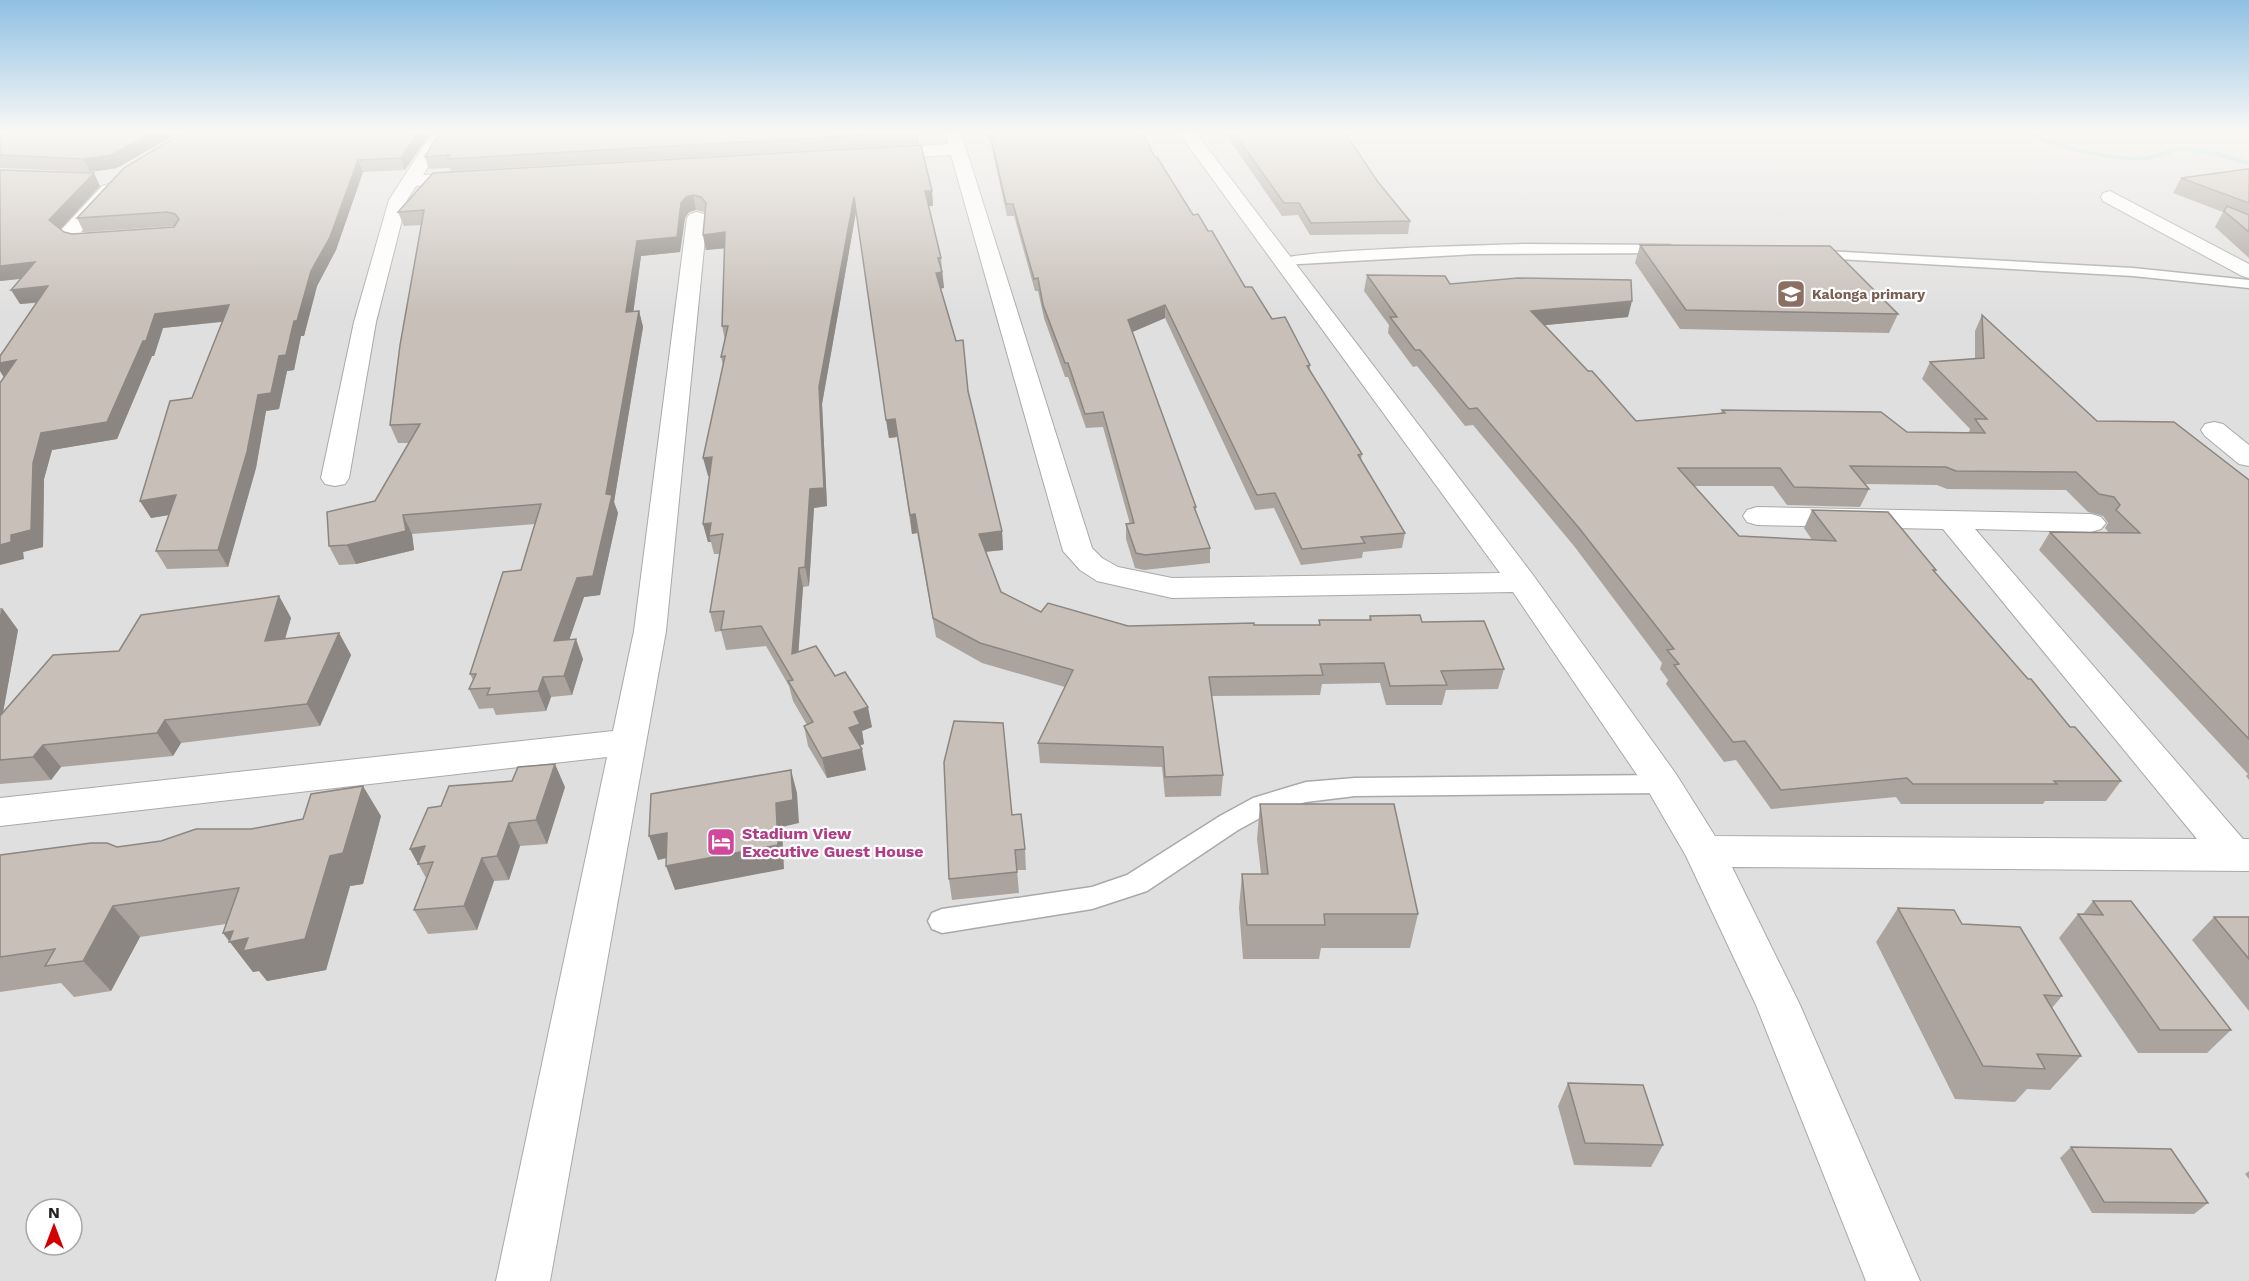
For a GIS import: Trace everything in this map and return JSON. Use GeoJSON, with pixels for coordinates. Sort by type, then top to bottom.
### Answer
{"type":"FeatureCollection","features":[{"type":"Feature","properties":{"kind":"street"},"geometry":{"type":"LineString","coordinates":[[100,193],[69,233],[80,240],[127,237]]}},
{"type":"Feature","properties":{"kind":"street"},"geometry":{"type":"LineString","coordinates":[[335,478],[365,322],[398,200],[403,193]]}},
{"type":"Feature","properties":{"kind":"street"},"geometry":{"type":"LineString","coordinates":[[971,193],[1078,551],[1091,564],[1108,574],[1172,588],[1522,582]]}},
{"type":"Feature","properties":{"kind":"street"},"geometry":{"type":"LineString","coordinates":[[1231,193],[1522,582],[1663,784],[1704,851],[1778,1005],[1893,1281]]}},
{"type":"Feature","properties":{"kind":"street"},"geometry":{"type":"LineString","coordinates":[[2110,197],[2249,272]]}},
{"type":"Feature","properties":{"kind":"street"},"geometry":{"type":"LineString","coordinates":[[523,1281],[650,632],[697,218]]}},
{"type":"Feature","properties":{"kind":"street"},"geometry":{"type":"LineString","coordinates":[[2214,430],[2249,458]]}},
{"type":"Feature","properties":{"kind":"street"},"geometry":{"type":"LineString","coordinates":[[1757,516],[2091,523]]}},
{"type":"Feature","properties":{"kind":"street"},"geometry":{"type":"LineString","coordinates":[[1952,520],[2241,855]]}},
{"type":"Feature","properties":{"kind":"street"},"geometry":{"type":"LineString","coordinates":[[0,812],[629,742]]}},
{"type":"Feature","properties":{"kind":"street"},"geometry":{"type":"LineString","coordinates":[[1704,851],[2241,855]]}},
{"type":"Feature","properties":{"kind":"lane"},"geometry":{"type":"LineString","coordinates":[[1282,261],[1365,254],[1551,247],[1682,250]]}},
{"type":"Feature","properties":{"kind":"lane"},"geometry":{"type":"LineString","coordinates":[[1797,254],[2133,272],[2249,284]]}},
{"type":"Feature","properties":{"kind":"lane"},"geometry":{"type":"LineString","coordinates":[[942,921],[1092,898],[1137,883],[1229,823],[1262,805],[1306,792],[1355,787],[1663,784]]}},
{"type":"Feature","properties":{"kind":"shaded area"},"geometry":{"type":"Polygon","coordinates":[[[0,193],[2249,193],[2249,1281],[0,1281],[0,193]]]}},
{"type":"Feature","properties":{"kind":"building"},"geometry":{"type":"Polygon","coordinates":[[[0,193],[75,193],[49,220],[64,232],[72,234],[174,227],[179,219],[175,214],[167,212],[77,218],[101,193],[346,193],[330,237],[311,271],[297,321],[294,321],[286,355],[279,356],[271,393],[258,395],[247,452],[218,550],[156,551],[176,495],[140,501],[170,401],[192,398],[229,305],[155,314],[146,341],[143,341],[107,422],[41,433],[33,463],[31,530],[11,535],[11,542],[0,545],[0,383],[16,360],[0,363],[0,356],[48,286],[11,290],[35,262],[0,266],[0,193]]]}},
{"type":"Feature","properties":{"kind":"building"},"geometry":{"type":"Polygon","coordinates":[[[415,193],[925,193],[941,258],[938,258],[942,272],[936,273],[956,341],[963,340],[968,391],[1002,531],[979,534],[1001,592],[1041,612],[1048,603],[1128,626],[1254,623],[1254,625],[1320,625],[1319,620],[1371,620],[1370,616],[1420,615],[1422,622],[1484,621],[1504,669],[1441,671],[1447,685],[1390,686],[1384,663],[1320,664],[1323,675],[1209,677],[1223,775],[1165,777],[1163,747],[1038,743],[1073,670],[980,643],[933,618],[915,514],[910,515],[895,419],[886,420],[854,197],[819,387],[824,488],[810,489],[805,567],[799,568],[792,654],[816,646],[835,676],[845,672],[868,707],[854,712],[860,724],[849,728],[862,749],[822,758],[804,726],[813,722],[788,681],[793,680],[761,626],[721,630],[724,611],[710,612],[723,534],[709,536],[711,523],[703,524],[712,457],[703,458],[725,356],[721,357],[728,326],[722,326],[725,232],[703,235],[706,203],[701,197],[693,195],[686,197],[681,203],[677,237],[637,241],[626,312],[639,311],[606,494],[612,495],[593,576],[577,578],[554,641],[576,639],[564,676],[543,677],[538,691],[487,695],[490,688],[469,689],[476,674],[470,674],[503,572],[521,570],[541,504],[403,515],[406,531],[347,545],[329,546],[327,512],[375,501],[420,424],[390,425],[400,345],[424,210],[398,212],[415,193]]]}},
{"type":"Feature","properties":{"kind":"building"},"geometry":{"type":"Polygon","coordinates":[[[1003,193],[1179,193],[1193,215],[1198,214],[1208,231],[1212,231],[1245,287],[1252,287],[1272,319],[1285,317],[1310,365],[1307,366],[1362,454],[1358,455],[1405,533],[1361,537],[1365,543],[1302,549],[1275,493],[1257,495],[1165,305],[1128,320],[1210,548],[1145,555],[1136,553],[1126,524],[1134,523],[1103,412],[1085,414],[1068,363],[1065,363],[1043,305],[1038,278],[1034,279],[1013,204],[1006,204],[1003,193]]]}},
{"type":"Feature","properties":{"kind":"building"},"geometry":{"type":"Polygon","coordinates":[[[1277,193],[1387,193],[1410,221],[1311,223],[1299,203],[1284,203],[1277,193]]]}},
{"type":"Feature","properties":{"kind":"building"},"geometry":{"type":"Polygon","coordinates":[[[2221,193],[2249,193],[2249,203],[2221,193]]]}},
{"type":"Feature","properties":{"kind":"building"},"geometry":{"type":"Polygon","coordinates":[[[2227,206],[2249,215],[2249,232],[2224,211],[2227,206]]]}},
{"type":"Feature","properties":{"kind":"building"},"geometry":{"type":"Polygon","coordinates":[[[1640,245],[1830,246],[1898,314],[1686,310],[1640,245]]]}},
{"type":"Feature","properties":{"kind":"building"},"geometry":{"type":"Polygon","coordinates":[[[1367,275],[1445,276],[1450,284],[1518,278],[1631,280],[1632,301],[1531,311],[1588,371],[1592,371],[1636,421],[1725,413],[1722,410],[1881,412],[1907,432],[1985,433],[1975,419],[1987,419],[1930,362],[1984,358],[1982,315],[2097,421],[2174,422],[2249,480],[2249,739],[2050,532],[2140,533],[2116,510],[2120,505],[2114,497],[2099,494],[2076,472],[1956,471],[1946,467],[1850,466],[1869,489],[1794,487],[1780,468],[1678,468],[1739,536],[1836,541],[1812,510],[1888,512],[1936,570],[1933,570],[2028,679],[2031,679],[2070,727],[2075,727],[2121,781],[2054,781],[2057,784],[1913,784],[1907,778],[1781,790],[1745,741],[1733,742],[1674,665],[1679,664],[1667,650],[1674,649],[1579,528],[1477,408],[1469,409],[1420,350],[1415,350],[1390,317],[1397,317],[1367,275]]]}},
{"type":"Feature","properties":{"kind":"building"},"geometry":{"type":"Polygon","coordinates":[[[279,596],[265,641],[339,633],[307,704],[165,720],[157,733],[43,745],[33,757],[0,760],[0,716],[53,655],[119,651],[141,615],[279,596]]]}},
{"type":"Feature","properties":{"kind":"building"},"geometry":{"type":"Polygon","coordinates":[[[954,721],[1003,723],[1012,815],[1021,814],[1025,849],[1015,850],[1017,872],[949,879],[944,762],[954,721]]]}},
{"type":"Feature","properties":{"kind":"building"},"geometry":{"type":"Polygon","coordinates":[[[555,764],[536,820],[509,823],[497,856],[482,858],[464,906],[414,910],[433,862],[418,864],[425,846],[410,849],[428,808],[441,806],[449,786],[512,781],[518,767],[555,764]]]}},
{"type":"Feature","properties":{"kind":"building"},"geometry":{"type":"Polygon","coordinates":[[[791,770],[793,800],[776,803],[778,845],[666,866],[667,833],[649,836],[651,794],[791,770]]]}},
{"type":"Feature","properties":{"kind":"building"},"geometry":{"type":"Polygon","coordinates":[[[363,786],[343,853],[330,856],[305,939],[243,951],[248,938],[229,942],[233,931],[223,933],[239,888],[113,906],[83,961],[45,966],[55,949],[0,957],[0,855],[91,843],[107,843],[117,847],[161,841],[196,829],[251,829],[303,819],[311,794],[363,786]]]}},
{"type":"Feature","properties":{"kind":"building"},"geometry":{"type":"Polygon","coordinates":[[[1260,804],[1394,804],[1418,914],[1324,914],[1325,925],[1247,925],[1242,874],[1268,874],[1260,804]]]}},
{"type":"Feature","properties":{"kind":"building"},"geometry":{"type":"Polygon","coordinates":[[[2093,901],[2131,901],[2231,1030],[2160,1030],[2078,914],[2103,915],[2093,901]]]}},
{"type":"Feature","properties":{"kind":"building"},"geometry":{"type":"Polygon","coordinates":[[[1898,908],[1954,910],[1962,924],[2020,927],[2062,996],[2044,995],[2081,1056],[2037,1054],[2045,1069],[1983,1066],[1898,908]]]}},
{"type":"Feature","properties":{"kind":"building"},"geometry":{"type":"Polygon","coordinates":[[[2214,917],[2249,917],[2249,959],[2214,917]]]}},
{"type":"Feature","properties":{"kind":"building"},"geometry":{"type":"Polygon","coordinates":[[[1568,1083],[1643,1085],[1663,1145],[1585,1143],[1568,1083]]]}},
{"type":"Feature","properties":{"kind":"building"},"geometry":{"type":"Polygon","coordinates":[[[2071,1147],[2171,1149],[2208,1203],[2104,1202],[2071,1147]]]}},
{"type":"Feature","properties":{"kind":"place","name":"Kalonga primary"},"geometry":{"type":"Point","coordinates":[1791,294]}},
{"type":"Feature","properties":{"kind":"place","name":"Stadium View Executive Guest House"},"geometry":{"type":"Point","coordinates":[721,842]}}]}
